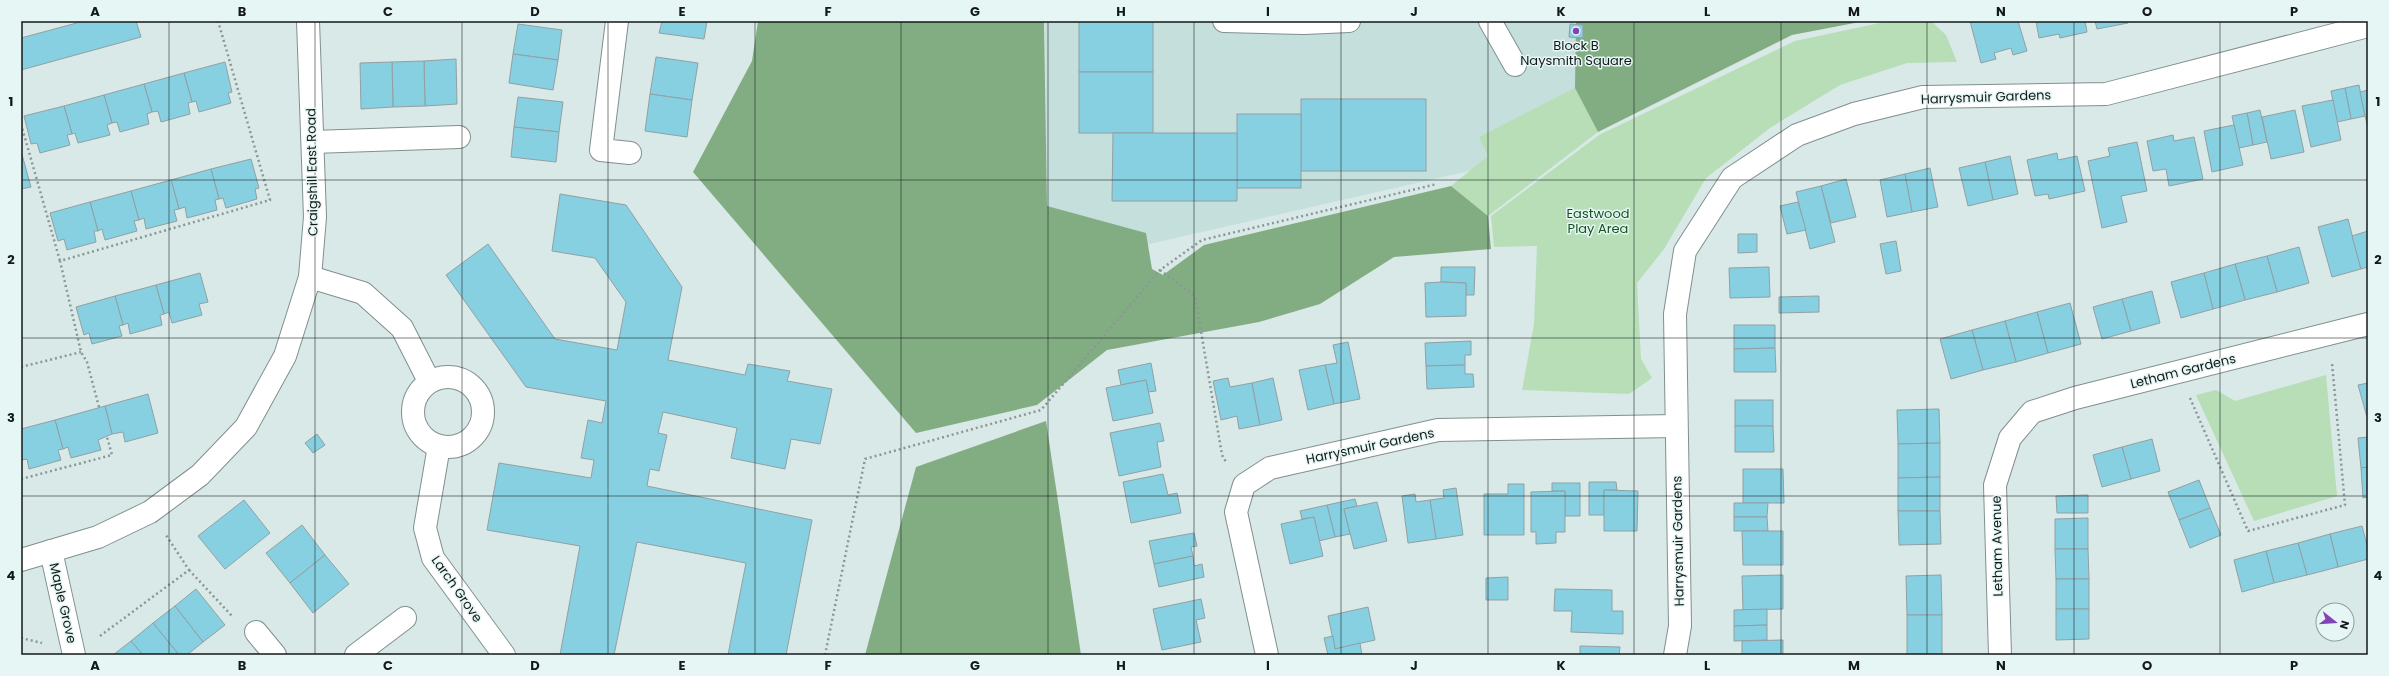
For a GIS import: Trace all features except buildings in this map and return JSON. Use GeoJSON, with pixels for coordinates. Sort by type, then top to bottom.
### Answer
{"type":"FeatureCollection","features":[{"type":"Feature","properties":{"kind":"street","name":"Craigshill East Road"},"geometry":{"type":"LineString","coordinates":[[21,560],[98,537],[150,512],[200,475],[246,427],[285,356],[310,277],[315,217],[308,21]]}},
{"type":"Feature","properties":{"kind":"street"},"geometry":{"type":"LineString","coordinates":[[617,21],[601,150],[630,153]]}},
{"type":"Feature","properties":{"kind":"street"},"geometry":{"type":"LineString","coordinates":[[1224,21],[1349,21]]}},
{"type":"Feature","properties":{"kind":"street"},"geometry":{"type":"LineString","coordinates":[[1490,21],[1515,65]]}},
{"type":"Feature","properties":{"kind":"street","name":"Harrysmuir Gardens"},"geometry":{"type":"LineString","coordinates":[[1675,655],[1680,626],[1675,314],[1685,251],[1732,178],[1797,135],[1854,114],[1923,97],[2106,94],[2368,26]]}},
{"type":"Feature","properties":{"kind":"street"},"geometry":{"type":"LineString","coordinates":[[313,142],[459,137]]}},
{"type":"Feature","properties":{"kind":"street"},"geometry":{"type":"LineString","coordinates":[[310,277],[363,293],[402,328],[429,381]]}},
{"type":"Feature","properties":{"kind":"street","name":"Letham Gardens"},"geometry":{"type":"LineString","coordinates":[[2010,438],[2032,412],[2075,398],[2368,324]]}},
{"type":"Feature","properties":{"kind":"street"},"geometry":{"type":"LineString","coordinates":[[448,376],[461,379],[475,390],[483,406],[480,426],[473,437],[457,446],[439,446],[420,434],[413,420],[416,396],[429,381],[448,376]]}},
{"type":"Feature","properties":{"kind":"street","name":"Harrysmuir Gardens"},"geometry":{"type":"LineString","coordinates":[[1244,485],[1270,468],[1438,430],[1676,426]]}},
{"type":"Feature","properties":{"kind":"street","name":"Letham Avenue"},"geometry":{"type":"LineString","coordinates":[[2000,655],[1995,485],[2010,438]]}},
{"type":"Feature","properties":{"kind":"street","name":"Larch Grove"},"geometry":{"type":"LineString","coordinates":[[439,446],[425,528],[433,558],[504,655]]}},
{"type":"Feature","properties":{"kind":"street"},"geometry":{"type":"LineString","coordinates":[[1244,485],[1236,512],[1268,655]]}},
{"type":"Feature","properties":{"kind":"street","name":"Maple Grove"},"geometry":{"type":"LineString","coordinates":[[52,551],[73,649]]}},
{"type":"Feature","properties":{"kind":"street"},"geometry":{"type":"LineString","coordinates":[[356,655],[405,618]]}},
{"type":"Feature","properties":{"kind":"street"},"geometry":{"type":"LineString","coordinates":[[256,632],[275,655]]}},
{"type":"Feature","properties":{"kind":"path"},"geometry":{"type":"LineString","coordinates":[[60,261],[270,200],[218,21]]}},
{"type":"Feature","properties":{"kind":"path"},"geometry":{"type":"LineString","coordinates":[[21,124],[60,261],[81,352],[88,362],[99,407]]}},
{"type":"Feature","properties":{"kind":"path"},"geometry":{"type":"LineString","coordinates":[[825,655],[865,459],[1041,410],[1160,270],[1202,240],[1437,184]]}},
{"type":"Feature","properties":{"kind":"path"},"geometry":{"type":"LineString","coordinates":[[1160,270],[1195,296],[1222,455],[1244,485]]}},
{"type":"Feature","properties":{"kind":"path"},"geometry":{"type":"LineString","coordinates":[[2178,372],[2248,531],[2345,505],[2330,333]]}},
{"type":"Feature","properties":{"kind":"path"},"geometry":{"type":"LineString","coordinates":[[21,367],[81,352]]}},
{"type":"Feature","properties":{"kind":"path"},"geometry":{"type":"LineString","coordinates":[[21,479],[112,455],[106,437]]}},
{"type":"Feature","properties":{"kind":"path"},"geometry":{"type":"LineString","coordinates":[[150,512],[189,570],[240,624],[256,632]]}},
{"type":"Feature","properties":{"kind":"path"},"geometry":{"type":"LineString","coordinates":[[21,638],[73,649],[102,635],[189,570]]}},
{"type":"Feature","properties":{"kind":"shaded area"},"geometry":{"type":"Polygon","coordinates":[[[1045,21],[1751,21],[1513,161],[1044,268],[1047,206],[1045,21]]]}},
{"type":"Feature","properties":{"kind":"green space"},"geometry":{"type":"Polygon","coordinates":[[[758,21],[1044,21],[1047,206],[1146,233],[1152,269],[1163,275],[1204,245],[1451,186],[1488,216],[1491,249],[1394,257],[1320,304],[1259,322],[1107,350],[1037,405],[916,433],[693,172],[752,61],[758,21]]]}},
{"type":"Feature","properties":{"kind":"green space"},"geometry":{"type":"Polygon","coordinates":[[[1576,21],[1865,21],[1792,35],[1598,132],[1575,88],[1576,21]]]}},
{"type":"Feature","properties":{"kind":"green space","name":"Eastwood Play Area"},"geometry":{"type":"Polygon","coordinates":[[[1889,21],[1931,21],[1946,35],[1957,62],[1907,63],[1840,85],[1770,128],[1706,178],[1664,249],[1637,283],[1641,359],[1652,378],[1629,394],[1522,390],[1534,324],[1537,246],[1494,247],[1491,216],[1599,135],[1795,41],[1889,21]]]}},
{"type":"Feature","properties":{"kind":"green space"},"geometry":{"type":"Polygon","coordinates":[[[1575,88],[1598,132],[1488,216],[1451,186],[1488,156],[1479,137],[1575,88]]]}},
{"type":"Feature","properties":{"kind":"green space"},"geometry":{"type":"Polygon","coordinates":[[[2326,375],[2337,496],[2254,521],[2196,395],[2216,390],[2235,401],[2326,375]]]}},
{"type":"Feature","properties":{"kind":"green space"},"geometry":{"type":"Polygon","coordinates":[[[1046,421],[1081,655],[865,655],[916,467],[1046,421]]]}},
{"type":"Feature","properties":{"kind":"place","name":"Block B Naysmith Square"},"geometry":{"type":"Point","coordinates":[1576,31]}}]}
